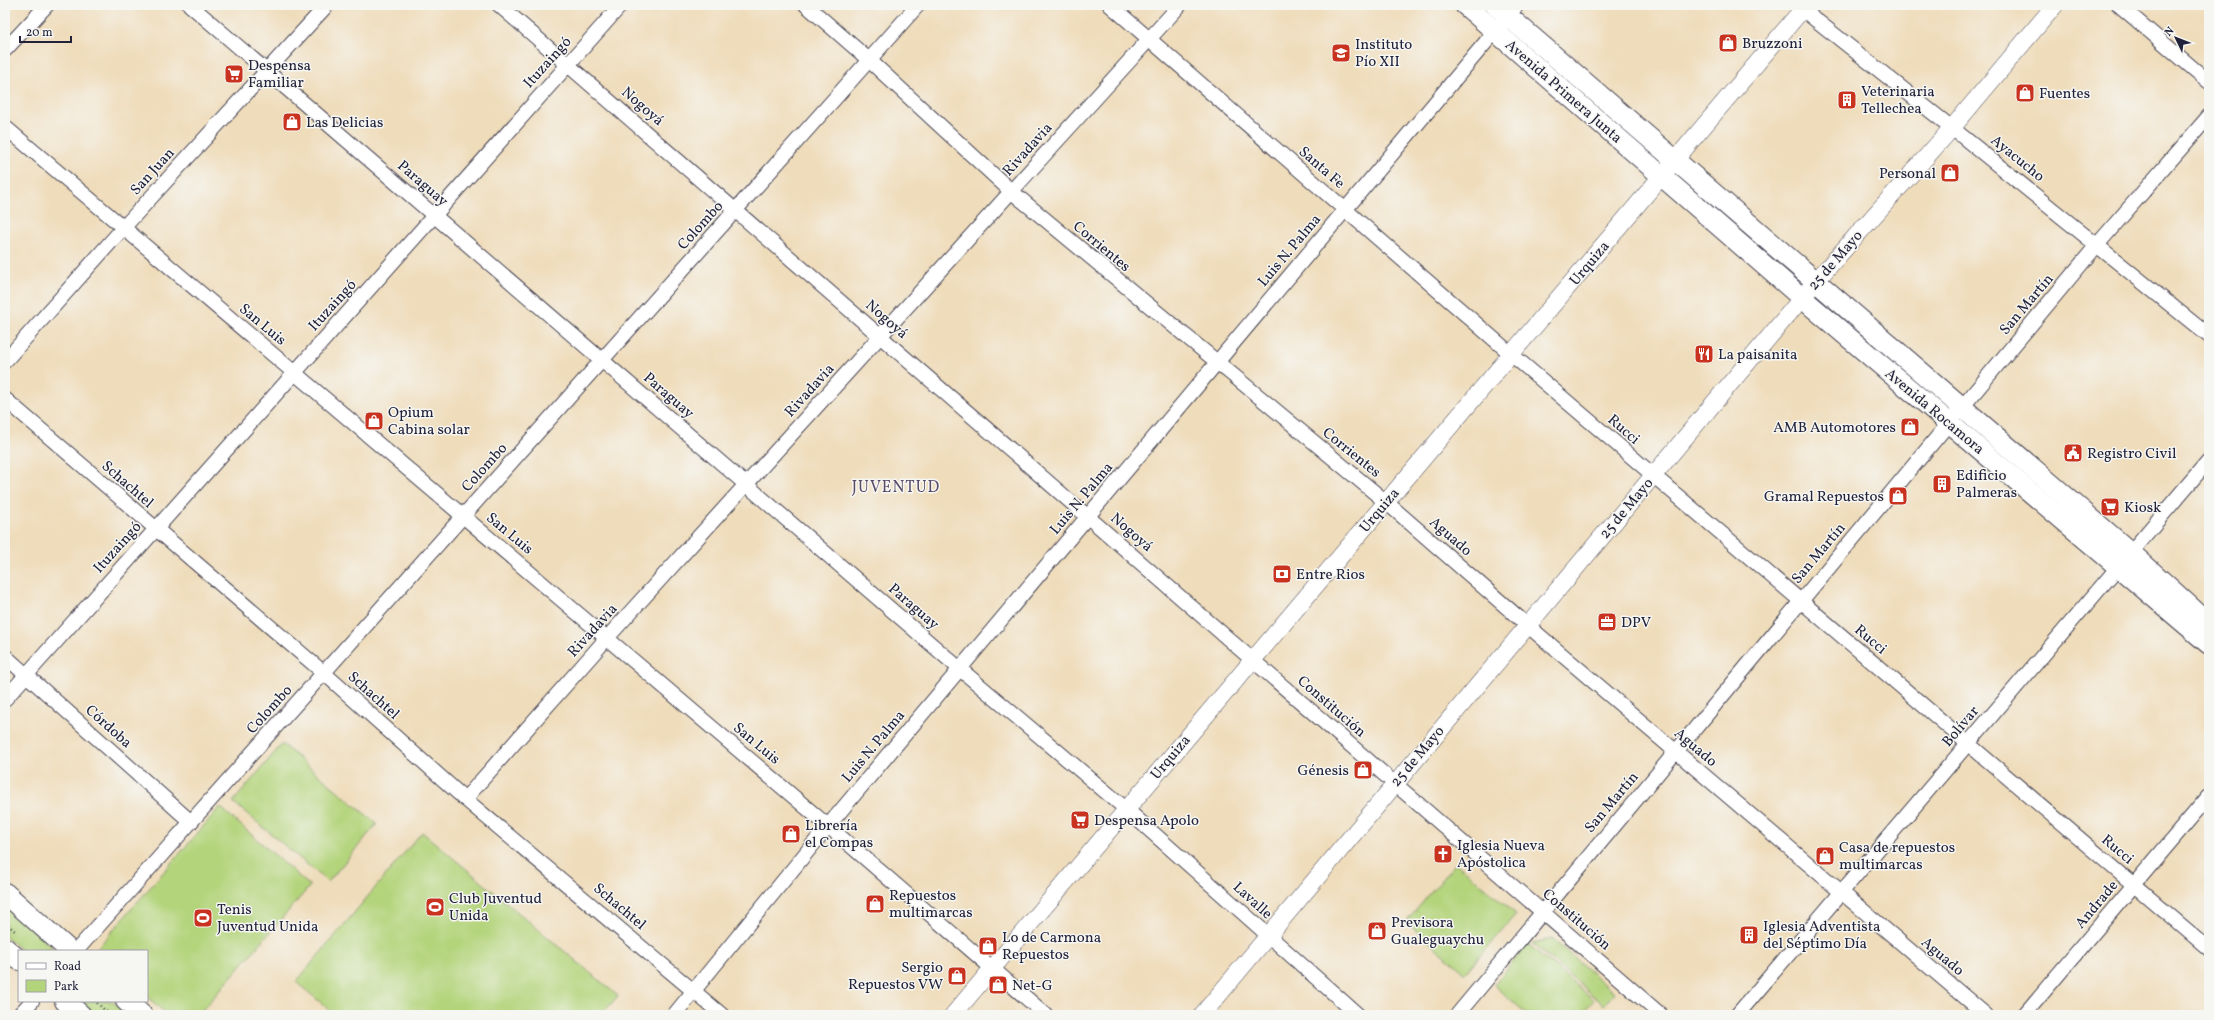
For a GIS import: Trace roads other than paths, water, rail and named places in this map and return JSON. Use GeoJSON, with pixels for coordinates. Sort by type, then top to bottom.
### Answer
{"type":"FeatureCollection","features":[{"type":"Feature","properties":{"kind":"main road","name":"Avenida Primera Junta"},"geometry":{"type":"LineString","coordinates":[[1465,5],[1495,31],[1669,169]]}},
{"type":"Feature","properties":{"kind":"main road","name":"Avenida Primera Junta"},"geometry":{"type":"LineString","coordinates":[[1507,9],[1669,169]]}},
{"type":"Feature","properties":{"kind":"main road","name":"Avenida Rocamora"},"geometry":{"type":"LineString","coordinates":[[1669,169],[1816,281],[1955,415]]}},
{"type":"Feature","properties":{"kind":"main road","name":"Avenida Rocamora"},"geometry":{"type":"LineString","coordinates":[[1669,169],[1802,298],[1955,415],[2125,559],[2209,624]]}},
{"type":"Feature","properties":{"kind":"main road","name":"Avenida Rocamora"},"geometry":{"type":"LineString","coordinates":[[2125,559],[2209,644]]}},
{"type":"Feature","properties":{"kind":"main road"},"geometry":{"type":"LineString","coordinates":[[5,893],[69,950]]}},
{"type":"Feature","properties":{"kind":"main road"},"geometry":{"type":"LineString","coordinates":[[5,948],[18,959]]}},
{"type":"Feature","properties":{"kind":"main road"},"geometry":{"type":"LineString","coordinates":[[66,1002],[81,1015]]}},
{"type":"Feature","properties":{"kind":"main road"},"geometry":{"type":"LineString","coordinates":[[127,1002],[142,1015]]}},
{"type":"Feature","properties":{"kind":"street"},"geometry":{"type":"LineString","coordinates":[[5,50],[47,5]]}},
{"type":"Feature","properties":{"kind":"street","name":"Paraguay"},"geometry":{"type":"LineString","coordinates":[[190,5],[960,669],[1126,809]]}},
{"type":"Feature","properties":{"kind":"street","name":"San Juan"},"geometry":{"type":"LineString","coordinates":[[5,361],[266,70],[327,5]]}},
{"type":"Feature","properties":{"kind":"street","name":"Nogoyá"},"geometry":{"type":"LineString","coordinates":[[499,5],[1253,659]]}},
{"type":"Feature","properties":{"kind":"street","name":"Ituzaingó"},"geometry":{"type":"LineString","coordinates":[[5,699],[621,5]]}},
{"type":"Feature","properties":{"kind":"street","name":"Corrientes"},"geometry":{"type":"LineString","coordinates":[[806,5],[869,60],[1012,192],[1216,363],[1386,502]]}},
{"type":"Feature","properties":{"kind":"street","name":"Colombo"},"geometry":{"type":"LineString","coordinates":[[77,950],[918,5]]}},
{"type":"Feature","properties":{"kind":"street","name":"Santa Fe"},"geometry":{"type":"LineString","coordinates":[[1110,5],[1511,354]]}},
{"type":"Feature","properties":{"kind":"street","name":"Rivadavia"},"geometry":{"type":"LineString","coordinates":[[466,799],[607,638],[1180,5]]}},
{"type":"Feature","properties":{"kind":"street","name":"25 de Mayo"},"geometry":{"type":"LineString","coordinates":[[1202,1015],[1267,935],[1816,281],[1952,128],[2055,5]]}},
{"type":"Feature","properties":{"kind":"street"},"geometry":{"type":"LineString","coordinates":[[2119,5],[2209,82]]}},
{"type":"Feature","properties":{"kind":"street","name":"Ayacucho"},"geometry":{"type":"LineString","coordinates":[[1802,7],[2209,336]]}},
{"type":"Feature","properties":{"kind":"street","name":"Urquiza"},"geometry":{"type":"LineString","coordinates":[[953,1015],[991,968],[1669,169],[1802,7]]}},
{"type":"Feature","properties":{"kind":"street","name":"Luis N. Palma"},"geometry":{"type":"LineString","coordinates":[[674,1015],[828,826],[1495,31],[1507,9]]}},
{"type":"Feature","properties":{"kind":"street","name":"San Martín"},"geometry":{"type":"LineString","coordinates":[[1457,1015],[2097,245],[2209,116]]}},
{"type":"Feature","properties":{"kind":"street","name":"San Luis"},"geometry":{"type":"LineString","coordinates":[[5,127],[828,826],[1046,1015]]}},
{"type":"Feature","properties":{"kind":"street","name":"Rucci"},"geometry":{"type":"LineString","coordinates":[[1511,354],[2209,949]]}},
{"type":"Feature","properties":{"kind":"street","name":"Schachtel"},"geometry":{"type":"LineString","coordinates":[[5,399],[155,530],[324,672],[466,799],[722,1015]]}},
{"type":"Feature","properties":{"kind":"street","name":"Bolívar"},"geometry":{"type":"LineString","coordinates":[[1737,1015],[2209,460]]}},
{"type":"Feature","properties":{"kind":"street","name":"Aguado"},"geometry":{"type":"LineString","coordinates":[[1386,502],[1527,625],[1986,1015]]}},
{"type":"Feature","properties":{"kind":"street","name":"Córdoba"},"geometry":{"type":"LineString","coordinates":[[5,656],[191,822]]}},
{"type":"Feature","properties":{"kind":"street","name":"Constitución"},"geometry":{"type":"LineString","coordinates":[[1253,659],[1661,1015]]}},
{"type":"Feature","properties":{"kind":"street","name":"Andrade"},"geometry":{"type":"LineString","coordinates":[[2024,1015],[2209,796]]}},
{"type":"Feature","properties":{"kind":"street","name":"Lavalle"},"geometry":{"type":"LineString","coordinates":[[1126,809],[1358,1015]]}},
{"type":"Feature","properties":{"kind":"street"},"geometry":{"type":"LineString","coordinates":[[19,1015],[31,1002]]}},
{"type":"Feature","properties":{"kind":"place","name":"Bruzzoni"},"geometry":{"type":"Point","coordinates":[1728,43]}},
{"type":"Feature","properties":{"kind":"place","name":"Instituto Pío XII"},"geometry":{"type":"Point","coordinates":[1341,53]}},
{"type":"Feature","properties":{"kind":"place","name":"Despensa Familiar"},"geometry":{"type":"Point","coordinates":[234,74]}},
{"type":"Feature","properties":{"kind":"place","name":"Fuentes"},"geometry":{"type":"Point","coordinates":[2025,93]}},
{"type":"Feature","properties":{"kind":"place","name":"Veterinaria Tellechea"},"geometry":{"type":"Point","coordinates":[1847,100]}},
{"type":"Feature","properties":{"kind":"place","name":"Las Delicias"},"geometry":{"type":"Point","coordinates":[292,122]}},
{"type":"Feature","properties":{"kind":"place","name":"Personal"},"geometry":{"type":"Point","coordinates":[1950,173]}},
{"type":"Feature","properties":{"kind":"place","name":"La paisanita"},"geometry":{"type":"Point","coordinates":[1704,354]}},
{"type":"Feature","properties":{"kind":"place","name":"Opium Cabina solar"},"geometry":{"type":"Point","coordinates":[374,421]}},
{"type":"Feature","properties":{"kind":"place","name":"AMB Automotores"},"geometry":{"type":"Point","coordinates":[1910,427]}},
{"type":"Feature","properties":{"kind":"place","name":"Registro Civil"},"geometry":{"type":"Point","coordinates":[2073,453]}},
{"type":"Feature","properties":{"kind":"place","name":"Edificio Palmeras"},"geometry":{"type":"Point","coordinates":[1942,484]}},
{"type":"Feature","properties":{"kind":"place","name":"Gramal Repuestos"},"geometry":{"type":"Point","coordinates":[1898,496]}},
{"type":"Feature","properties":{"kind":"place","name":"Kiosk"},"geometry":{"type":"Point","coordinates":[2110,507]}},
{"type":"Feature","properties":{"kind":"place","name":"Entre Rios"},"geometry":{"type":"Point","coordinates":[1282,574]}},
{"type":"Feature","properties":{"kind":"place","name":"DPV"},"geometry":{"type":"Point","coordinates":[1607,622]}},
{"type":"Feature","properties":{"kind":"place","name":"Génesis"},"geometry":{"type":"Point","coordinates":[1363,770]}},
{"type":"Feature","properties":{"kind":"place","name":"Despensa Apolo"},"geometry":{"type":"Point","coordinates":[1080,820]}},
{"type":"Feature","properties":{"kind":"place","name":"Librería el Compas"},"geometry":{"type":"Point","coordinates":[791,834]}},
{"type":"Feature","properties":{"kind":"place","name":"Iglesia Nueva Apóstolica"},"geometry":{"type":"Point","coordinates":[1443,854]}},
{"type":"Feature","properties":{"kind":"place","name":"Casa de repuestos multimarcas"},"geometry":{"type":"Point","coordinates":[1825,856]}},
{"type":"Feature","properties":{"kind":"place","name":"Repuestos multimarcas"},"geometry":{"type":"Point","coordinates":[875,904]}},
{"type":"Feature","properties":{"kind":"place","name":"Club Juventud Unida"},"geometry":{"type":"Point","coordinates":[435,907]}},
{"type":"Feature","properties":{"kind":"place","name":"Tenis Juventud Unida"},"geometry":{"type":"Point","coordinates":[203,918]}},
{"type":"Feature","properties":{"kind":"place","name":"Previsora Gualeguaychu"},"geometry":{"type":"Point","coordinates":[1377,931]}},
{"type":"Feature","properties":{"kind":"place","name":"Iglesia Adventista del Séptimo Día"},"geometry":{"type":"Point","coordinates":[1749,935]}},
{"type":"Feature","properties":{"kind":"place","name":"Lo de Carmona Repuestos"},"geometry":{"type":"Point","coordinates":[988,946]}},
{"type":"Feature","properties":{"kind":"place","name":"Sergio Repuestos VW"},"geometry":{"type":"Point","coordinates":[957,976]}},
{"type":"Feature","properties":{"kind":"place","name":"Net-G"},"geometry":{"type":"Point","coordinates":[998,985]}},
{"type":"Feature","properties":{"kind":"district","name":"JUVENTUD"},"geometry":{"type":"Point","coordinates":[896,486]}}]}
